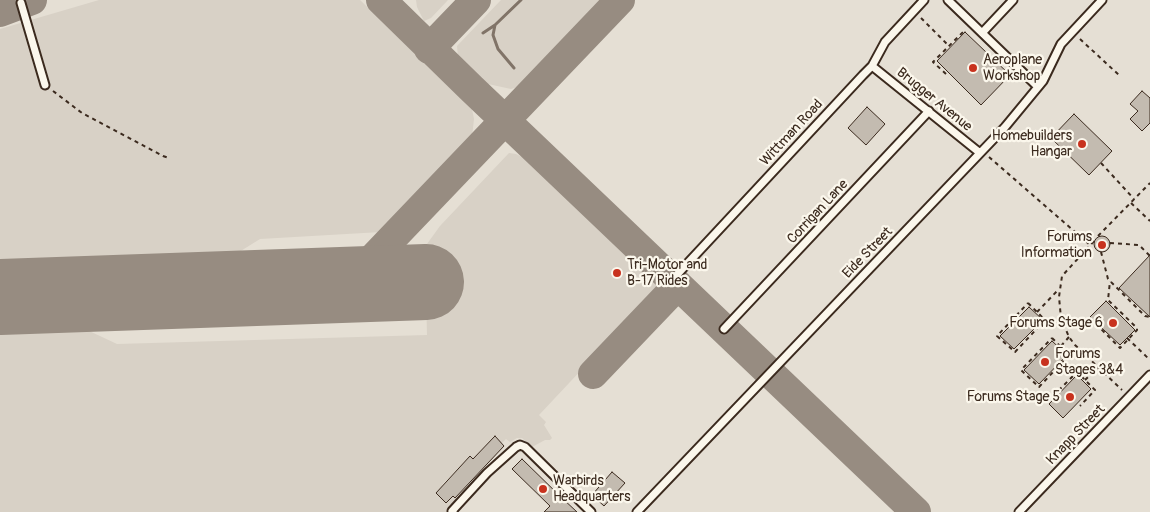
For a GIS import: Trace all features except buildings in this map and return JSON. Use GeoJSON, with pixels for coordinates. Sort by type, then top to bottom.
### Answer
{"type":"FeatureCollection","features":[{"type":"Feature","properties":{"kind":"lane","name":"Wittman Road"},"geometry":{"type":"LineString","coordinates":[[672,280],[872,66],[885,42],[924,0]]}},
{"type":"Feature","properties":{"kind":"lane"},"geometry":{"type":"LineString","coordinates":[[948,0],[1038,87]]}},
{"type":"Feature","properties":{"kind":"lane"},"geometry":{"type":"LineString","coordinates":[[982,32],[1013,0]]}},
{"type":"Feature","properties":{"kind":"lane","name":"Eide Street"},"geometry":{"type":"LineString","coordinates":[[636,512],[1005,128],[1043,81],[1061,44],[1102,0]]}},
{"type":"Feature","properties":{"kind":"lane"},"geometry":{"type":"LineString","coordinates":[[21,3],[45,85]]}},
{"type":"Feature","properties":{"kind":"lane","name":"Brugger Avenue"},"geometry":{"type":"LineString","coordinates":[[872,66],[980,153]]}},
{"type":"Feature","properties":{"kind":"lane","name":"Corrigan Lane"},"geometry":{"type":"LineString","coordinates":[[724,329],[929,111]]}},
{"type":"Feature","properties":{"kind":"lane","name":"Knapp Street"},"geometry":{"type":"LineString","coordinates":[[1020,512],[1150,375]]}},
{"type":"Feature","properties":{"kind":"lane"},"geometry":{"type":"LineString","coordinates":[[453,512],[487,473],[518,446],[525,447],[591,512]]}},
{"type":"Feature","properties":{"kind":"path"},"geometry":{"type":"LineString","coordinates":[[914,11],[949,46]]}},
{"type":"Feature","properties":{"kind":"path"},"geometry":{"type":"LineString","coordinates":[[946,74],[933,62],[972,23]]}},
{"type":"Feature","properties":{"kind":"path"},"geometry":{"type":"LineString","coordinates":[[1072,32],[1120,76]]}},
{"type":"Feature","properties":{"kind":"path"},"geometry":{"type":"LineString","coordinates":[[45,85],[82,113],[169,158]]}},
{"type":"Feature","properties":{"kind":"path"},"geometry":{"type":"LineString","coordinates":[[980,153],[988,156],[1090,245]]}},
{"type":"Feature","properties":{"kind":"path"},"geometry":{"type":"LineString","coordinates":[[1101,163],[1134,199]]}},
{"type":"Feature","properties":{"kind":"path"},"geometry":{"type":"LineString","coordinates":[[1098,236],[1150,183]]}},
{"type":"Feature","properties":{"kind":"path"},"geometry":{"type":"LineString","coordinates":[[1131,203],[1150,221]]}},
{"type":"Feature","properties":{"kind":"path"},"geometry":{"type":"LineString","coordinates":[[1094,241],[1062,276],[1059,289],[1061,318],[1069,337],[1130,396]]}},
{"type":"Feature","properties":{"kind":"path"},"geometry":{"type":"LineString","coordinates":[[1110,243],[1138,245],[1150,256]]}},
{"type":"Feature","properties":{"kind":"path"},"geometry":{"type":"LineString","coordinates":[[1101,252],[1108,279],[1145,316],[1150,317]]}},
{"type":"Feature","properties":{"kind":"path"},"geometry":{"type":"LineString","coordinates":[[1096,324],[1120,348],[1137,330],[1108,300],[1110,281]]}},
{"type":"Feature","properties":{"kind":"path"},"geometry":{"type":"LineString","coordinates":[[1037,312],[1059,289]]}},
{"type":"Feature","properties":{"kind":"path"},"geometry":{"type":"LineString","coordinates":[[1028,303],[1037,312],[1045,320],[1014,352],[997,336],[1028,303]]}},
{"type":"Feature","properties":{"kind":"path"},"geometry":{"type":"LineString","coordinates":[[1061,346],[1069,337]]}},
{"type":"Feature","properties":{"kind":"path"},"geometry":{"type":"LineString","coordinates":[[1052,338],[1061,346],[1070,354],[1039,387],[1021,370],[1052,338]]}},
{"type":"Feature","properties":{"kind":"path"},"geometry":{"type":"LineString","coordinates":[[1128,338],[1150,360]]}},
{"type":"Feature","properties":{"kind":"path"},"geometry":{"type":"LineString","coordinates":[[1085,380],[1098,367]]}},
{"type":"Feature","properties":{"kind":"path"},"geometry":{"type":"LineString","coordinates":[[1053,396],[1077,372],[1095,390],[1080,406]]}},
{"type":"Feature","properties":{"kind":"shaded area"},"geometry":{"type":"Polygon","coordinates":[[[0,0],[1150,0],[1150,512],[0,512],[0,0]]]}},
{"type":"Feature","properties":{"kind":"shaded area"},"geometry":{"type":"Polygon","coordinates":[[[99,0],[360,0],[472,109],[474,119],[469,145],[405,213],[389,228],[381,232],[260,239],[223,262],[0,271],[0,29],[99,0]]]}},
{"type":"Feature","properties":{"kind":"shaded area"},"geometry":{"type":"Polygon","coordinates":[[[416,0],[448,0],[431,18],[424,21],[417,7],[416,0]]]}},
{"type":"Feature","properties":{"kind":"shaded area"},"geometry":{"type":"Polygon","coordinates":[[[501,0],[608,0],[532,80],[527,84],[511,89],[488,84],[458,57],[457,46],[501,0]]]}},
{"type":"Feature","properties":{"kind":"shaded area"},"geometry":{"type":"Polygon","coordinates":[[[509,153],[524,158],[552,180],[662,284],[539,415],[546,422],[544,425],[552,438],[550,440],[545,440],[532,447],[522,438],[517,438],[510,442],[506,439],[502,443],[495,437],[473,459],[470,456],[442,485],[456,499],[447,512],[0,512],[0,324],[70,322],[117,344],[427,335],[425,250],[427,244],[440,226],[509,153]]]}},
{"type":"Feature","properties":{"kind":"waterway"},"geometry":{"type":"LineString","coordinates":[[514,68],[498,49],[493,35],[495,25],[521,0]]}},
{"type":"Feature","properties":{"kind":"waterway"},"geometry":{"type":"LineString","coordinates":[[483,33],[495,25]]}},
{"type":"Feature","properties":{"kind":"taxiway"},"geometry":{"type":"LineString","coordinates":[[0,12],[32,0]]}},
{"type":"Feature","properties":{"kind":"taxiway"},"geometry":{"type":"LineString","coordinates":[[381,0],[916,512]]}},
{"type":"Feature","properties":{"kind":"taxiway"},"geometry":{"type":"LineString","coordinates":[[429,49],[476,0]]}},
{"type":"Feature","properties":{"kind":"taxiway"},"geometry":{"type":"LineString","coordinates":[[327,285],[343,282],[356,276],[620,0]]}},
{"type":"Feature","properties":{"kind":"taxiway"},"geometry":{"type":"LineString","coordinates":[[593,374],[678,285]]}},
{"type":"Feature","properties":{"kind":"runway"},"geometry":{"type":"LineString","coordinates":[[0,297],[426,282]]}},
{"type":"Feature","properties":{"kind":"place","name":"Aeroplane Workshop"},"geometry":{"type":"Point","coordinates":[973,68]}},
{"type":"Feature","properties":{"kind":"place","name":"Homebuilders Hangar"},"geometry":{"type":"Point","coordinates":[1082,144]}},
{"type":"Feature","properties":{"kind":"place","name":"Forums Information"},"geometry":{"type":"Point","coordinates":[1102,245]}},
{"type":"Feature","properties":{"kind":"place","name":"Tri-Motor and B-17 Rides"},"geometry":{"type":"Point","coordinates":[617,273]}},
{"type":"Feature","properties":{"kind":"place","name":"Forums Stage 6"},"geometry":{"type":"Point","coordinates":[1113,323]}},
{"type":"Feature","properties":{"kind":"place","name":"Forums Stages 3&4"},"geometry":{"type":"Point","coordinates":[1045,362]}},
{"type":"Feature","properties":{"kind":"place","name":"Forums Stage 5"},"geometry":{"type":"Point","coordinates":[1070,397]}},
{"type":"Feature","properties":{"kind":"place","name":"Warbirds Headquarters"},"geometry":{"type":"Point","coordinates":[543,489]}}]}
